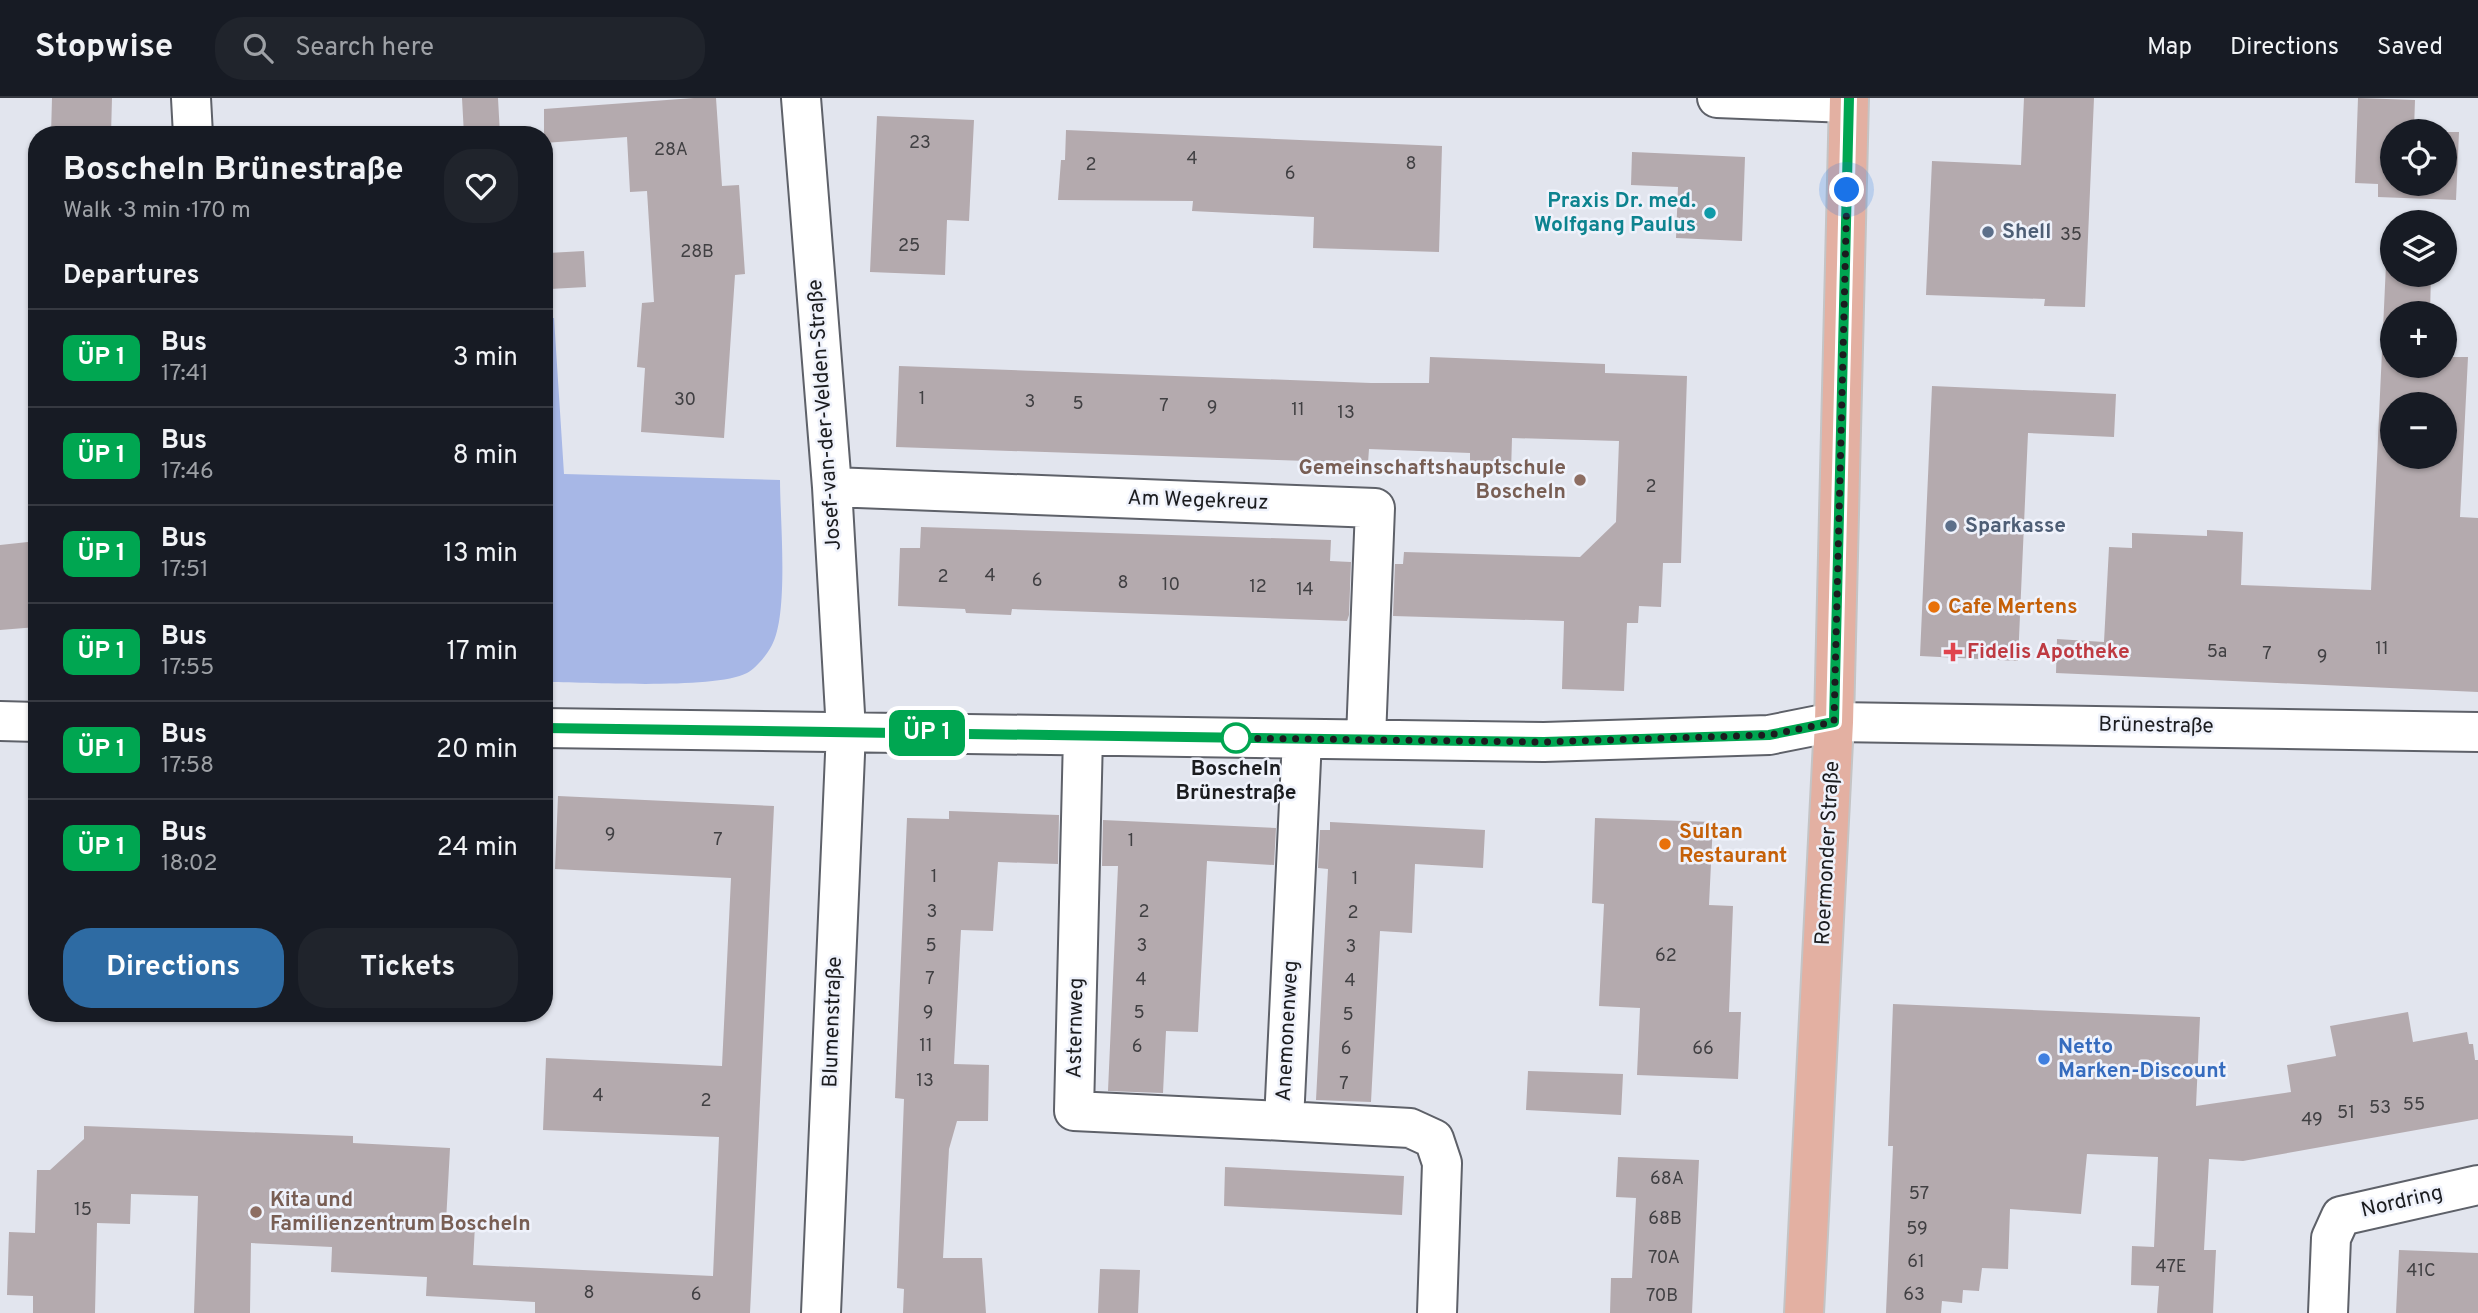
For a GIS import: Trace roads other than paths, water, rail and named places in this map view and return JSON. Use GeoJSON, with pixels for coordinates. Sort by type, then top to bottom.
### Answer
{"type":"FeatureCollection","features":[{"type":"Feature","properties":{"kind":"main road","name":"Roermonder Straße"},"geometry":{"type":"LineString","coordinates":[[1804,1313],[1834,722],[1849,100]]}},
{"type":"Feature","properties":{"kind":"street"},"geometry":{"type":"LineString","coordinates":[[191,98],[192,126]]}},
{"type":"Feature","properties":{"kind":"street","name":"Josef-van-der-Velden-Straße"},"geometry":{"type":"LineString","coordinates":[[801,98],[832,487],[846,731]]}},
{"type":"Feature","properties":{"kind":"street"},"geometry":{"type":"LineString","coordinates":[[1717,98],[1849,100]]}},
{"type":"Feature","properties":{"kind":"street","name":"Am Wegekreuz"},"geometry":{"type":"LineString","coordinates":[[832,487],[1375,508],[1366,738]]}},
{"type":"Feature","properties":{"kind":"street"},"geometry":{"type":"LineString","coordinates":[[0,722],[28,722]]}},
{"type":"Feature","properties":{"kind":"street","name":"Brünestraße"},"geometry":{"type":"LineString","coordinates":[[553,728],[1544,742],[1769,735],[1834,722],[2478,732]]}},
{"type":"Feature","properties":{"kind":"street","name":"Blumenstraße"},"geometry":{"type":"LineString","coordinates":[[821,1313],[846,731]]}},
{"type":"Feature","properties":{"kind":"street","name":"Asternweg"},"geometry":{"type":"LineString","coordinates":[[1083,736],[1073,1111],[1284,1121]]}},
{"type":"Feature","properties":{"kind":"street","name":"Anemonenweg"},"geometry":{"type":"LineString","coordinates":[[1301,739],[1284,1121],[1410,1128],[1434,1139],[1441,1163],[1437,1313]]}},
{"type":"Feature","properties":{"kind":"street","name":"Nordring"},"geometry":{"type":"LineString","coordinates":[[2329,1313],[2331,1238],[2341,1216],[2478,1185]]}},
{"type":"Feature","properties":{"kind":"place","name":"Praxis Dr. med. Wolfgang Paulus"},"geometry":{"type":"Point","coordinates":[1710,213]}},
{"type":"Feature","properties":{"kind":"place","name":"Shell"},"geometry":{"type":"Point","coordinates":[1988,232]}},
{"type":"Feature","properties":{"kind":"place","name":"Gemeinschaftshauptschule Boscheln"},"geometry":{"type":"Point","coordinates":[1580,480]}},
{"type":"Feature","properties":{"kind":"place","name":"Sparkasse"},"geometry":{"type":"Point","coordinates":[1951,526]}},
{"type":"Feature","properties":{"kind":"place","name":"Cafe Mertens"},"geometry":{"type":"Point","coordinates":[1934,607]}},
{"type":"Feature","properties":{"kind":"place","name":"Fidelis Apotheke"},"geometry":{"type":"Point","coordinates":[1953,652]}},
{"type":"Feature","properties":{"kind":"place","name":"Boscheln Brünestraße"},"geometry":{"type":"Point","coordinates":[1236,738]}},
{"type":"Feature","properties":{"kind":"place","name":"Sultan Restaurant"},"geometry":{"type":"Point","coordinates":[1665,844]}},
{"type":"Feature","properties":{"kind":"place","name":"Netto Marken-Discount"},"geometry":{"type":"Point","coordinates":[2044,1059]}},
{"type":"Feature","properties":{"kind":"place","name":"Kita und Familienzentrum Boscheln"},"geometry":{"type":"Point","coordinates":[256,1212]}}]}
